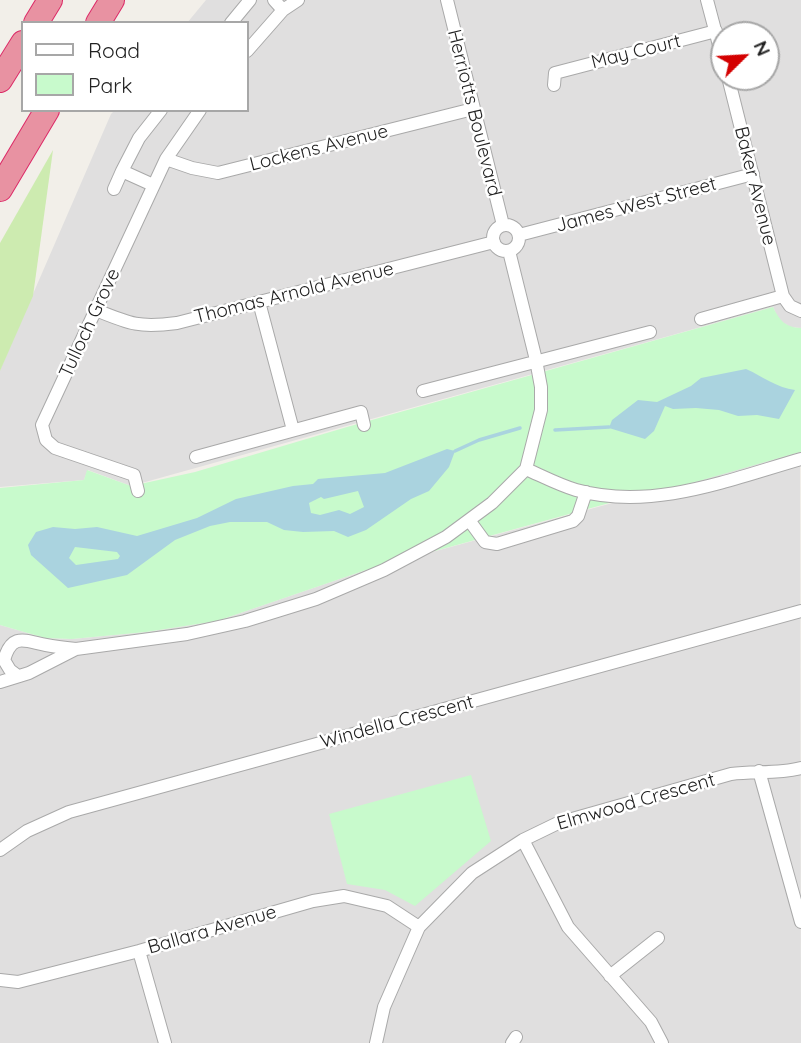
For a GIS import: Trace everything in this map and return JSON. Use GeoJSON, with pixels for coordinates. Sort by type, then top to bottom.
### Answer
{"type":"FeatureCollection","features":[{"type":"Feature","properties":{"kind":"highway"},"geometry":{"type":"LineString","coordinates":[[37,21],[50,0]]}},
{"type":"Feature","properties":{"kind":"highway"},"geometry":{"type":"LineString","coordinates":[[99,21],[112,0]]}},
{"type":"Feature","properties":{"kind":"highway"},"geometry":{"type":"LineString","coordinates":[[0,80],[21,46]]}},
{"type":"Feature","properties":{"kind":"highway"},"geometry":{"type":"LineString","coordinates":[[0,189],[46,112]]}},
{"type":"Feature","properties":{"kind":"street"},"geometry":{"type":"LineString","coordinates":[[233,21],[250,0]]}},
{"type":"Feature","properties":{"kind":"street"},"geometry":{"type":"LineString","coordinates":[[274,0],[283,10]]}},
{"type":"Feature","properties":{"kind":"street"},"geometry":{"type":"LineString","coordinates":[[248,50],[283,10],[298,0]]}},
{"type":"Feature","properties":{"kind":"street","name":"Herriotts Boulevard"},"geometry":{"type":"LineString","coordinates":[[447,0],[503,225]]}},
{"type":"Feature","properties":{"kind":"street"},"geometry":{"type":"LineString","coordinates":[[707,0],[713,21]]}},
{"type":"Feature","properties":{"kind":"street","name":"May Court"},"geometry":{"type":"LineString","coordinates":[[553,73],[710,33]]}},
{"type":"Feature","properties":{"kind":"street","name":"Baker Avenue"},"geometry":{"type":"LineString","coordinates":[[731,91],[783,296]]}},
{"type":"Feature","properties":{"kind":"street","name":"Lockens Avenue"},"geometry":{"type":"LineString","coordinates":[[166,159],[218,173],[473,109]]}},
{"type":"Feature","properties":{"kind":"street"},"geometry":{"type":"LineString","coordinates":[[114,189],[139,138],[159,112]]}},
{"type":"Feature","properties":{"kind":"street","name":"Tulloch Grove"},"geometry":{"type":"LineString","coordinates":[[138,491],[134,475],[55,448],[46,440],[42,425],[166,159],[199,112]]}},
{"type":"Feature","properties":{"kind":"street"},"geometry":{"type":"LineString","coordinates":[[122,171],[153,185]]}},
{"type":"Feature","properties":{"kind":"street","name":"James West Street"},"geometry":{"type":"LineString","coordinates":[[519,235],[753,174]]}},
{"type":"Feature","properties":{"kind":"street"},"geometry":{"type":"LineString","coordinates":[[503,225],[513,227],[519,235],[517,245],[509,251],[500,250],[494,242],[496,230],[503,225]]}},
{"type":"Feature","properties":{"kind":"street","name":"Thomas Arnold Avenue"},"geometry":{"type":"LineString","coordinates":[[96,310],[132,325],[177,323],[494,242]]}},
{"type":"Feature","properties":{"kind":"street"},"geometry":{"type":"LineString","coordinates":[[76,649],[29,673],[0,680],[7,650],[13,642],[22,639],[76,649],[187,634],[245,621],[316,599],[384,570],[446,537],[492,503],[526,469],[541,411],[541,387],[536,360],[509,251]]}},
{"type":"Feature","properties":{"kind":"street"},"geometry":{"type":"LineString","coordinates":[[701,318],[783,296],[790,306],[801,311]]}},
{"type":"Feature","properties":{"kind":"street"},"geometry":{"type":"LineString","coordinates":[[259,302],[293,430]]}},
{"type":"Feature","properties":{"kind":"street"},"geometry":{"type":"LineString","coordinates":[[423,391],[650,332]]}},
{"type":"Feature","properties":{"kind":"street"},"geometry":{"type":"LineString","coordinates":[[197,457],[361,412],[364,425]]}},
{"type":"Feature","properties":{"kind":"street"},"geometry":{"type":"LineString","coordinates":[[526,469],[575,490],[623,498],[673,495],[801,459]]}},
{"type":"Feature","properties":{"kind":"street"},"geometry":{"type":"LineString","coordinates":[[469,520],[485,542],[497,544],[573,521],[578,516],[586,492]]}},
{"type":"Feature","properties":{"kind":"street","name":"Windella Crescent"},"geometry":{"type":"LineString","coordinates":[[0,850],[27,831],[69,812],[801,611]]}},
{"type":"Feature","properties":{"kind":"street"},"geometry":{"type":"LineString","coordinates":[[5,660],[18,676]]}},
{"type":"Feature","properties":{"kind":"street","name":"Elmwood Crescent"},"geometry":{"type":"LineString","coordinates":[[376,1043],[384,1007],[419,927],[471,873],[523,839],[558,823],[730,774],[788,772],[801,768]]}},
{"type":"Feature","properties":{"kind":"street"},"geometry":{"type":"LineString","coordinates":[[759,771],[801,922]]}},
{"type":"Feature","properties":{"kind":"street"},"geometry":{"type":"LineString","coordinates":[[523,839],[568,927],[651,1022],[662,1043]]}},
{"type":"Feature","properties":{"kind":"street","name":"Ballara Avenue"},"geometry":{"type":"LineString","coordinates":[[0,979],[18,982],[139,951],[313,901],[344,896],[387,906],[419,927]]}},
{"type":"Feature","properties":{"kind":"street"},"geometry":{"type":"LineString","coordinates":[[610,976],[658,938]]}},
{"type":"Feature","properties":{"kind":"street"},"geometry":{"type":"LineString","coordinates":[[139,951],[165,1043]]}},
{"type":"Feature","properties":{"kind":"shaded area"},"geometry":{"type":"Polygon","coordinates":[[[206,0],[801,0],[801,328],[790,327],[779,320],[773,307],[131,486],[88,470],[84,480],[0,487],[0,370],[111,114],[248,112],[248,21],[189,21],[206,0]]]}},
{"type":"Feature","properties":{"kind":"shaded area"},"geometry":{"type":"Polygon","coordinates":[[[800,452],[801,1043],[0,1043],[0,625],[45,638],[72,639],[146,632],[217,621],[366,570],[800,452]]]}},
{"type":"Feature","properties":{"kind":"green space"},"geometry":{"type":"Polygon","coordinates":[[[53,150],[33,296],[0,371],[0,243],[53,150]]]}},
{"type":"Feature","properties":{"kind":"green space"},"geometry":{"type":"Polygon","coordinates":[[[773,307],[784,322],[801,328],[801,454],[800,452],[678,487],[653,491],[366,570],[217,621],[146,632],[72,639],[45,638],[0,625],[0,488],[84,480],[87,470],[131,486],[195,472],[773,307]]]}},
{"type":"Feature","properties":{"kind":"green space"},"geometry":{"type":"Polygon","coordinates":[[[471,775],[491,841],[415,906],[385,890],[347,884],[329,814],[471,775]]]}},
{"type":"Feature","properties":{"kind":"water"},"geometry":{"type":"Polygon","coordinates":[[[746,369],[776,385],[795,390],[779,419],[757,415],[738,416],[719,410],[673,409],[665,406],[654,431],[645,439],[609,428],[612,420],[638,400],[657,402],[691,386],[701,378],[746,369]]]}},
{"type":"Feature","properties":{"kind":"water"},"geometry":{"type":"Polygon","coordinates":[[[447,449],[455,451],[449,467],[429,491],[411,499],[366,530],[348,537],[334,531],[284,530],[267,522],[230,522],[210,526],[175,540],[127,575],[68,588],[31,555],[28,545],[36,532],[53,527],[97,527],[137,536],[197,518],[236,499],[313,484],[318,479],[385,473],[447,449]],[[358,491],[324,499],[321,497],[309,503],[311,513],[320,515],[339,510],[350,514],[364,507],[358,491]],[[75,547],[69,558],[76,565],[118,559],[120,556],[117,552],[75,547]]]}},
{"type":"Feature","properties":{"kind":"waterway"},"geometry":{"type":"LineString","coordinates":[[555,430],[609,427]]}},
{"type":"Feature","properties":{"kind":"waterway"},"geometry":{"type":"LineString","coordinates":[[455,451],[479,440],[520,428]]}}]}
